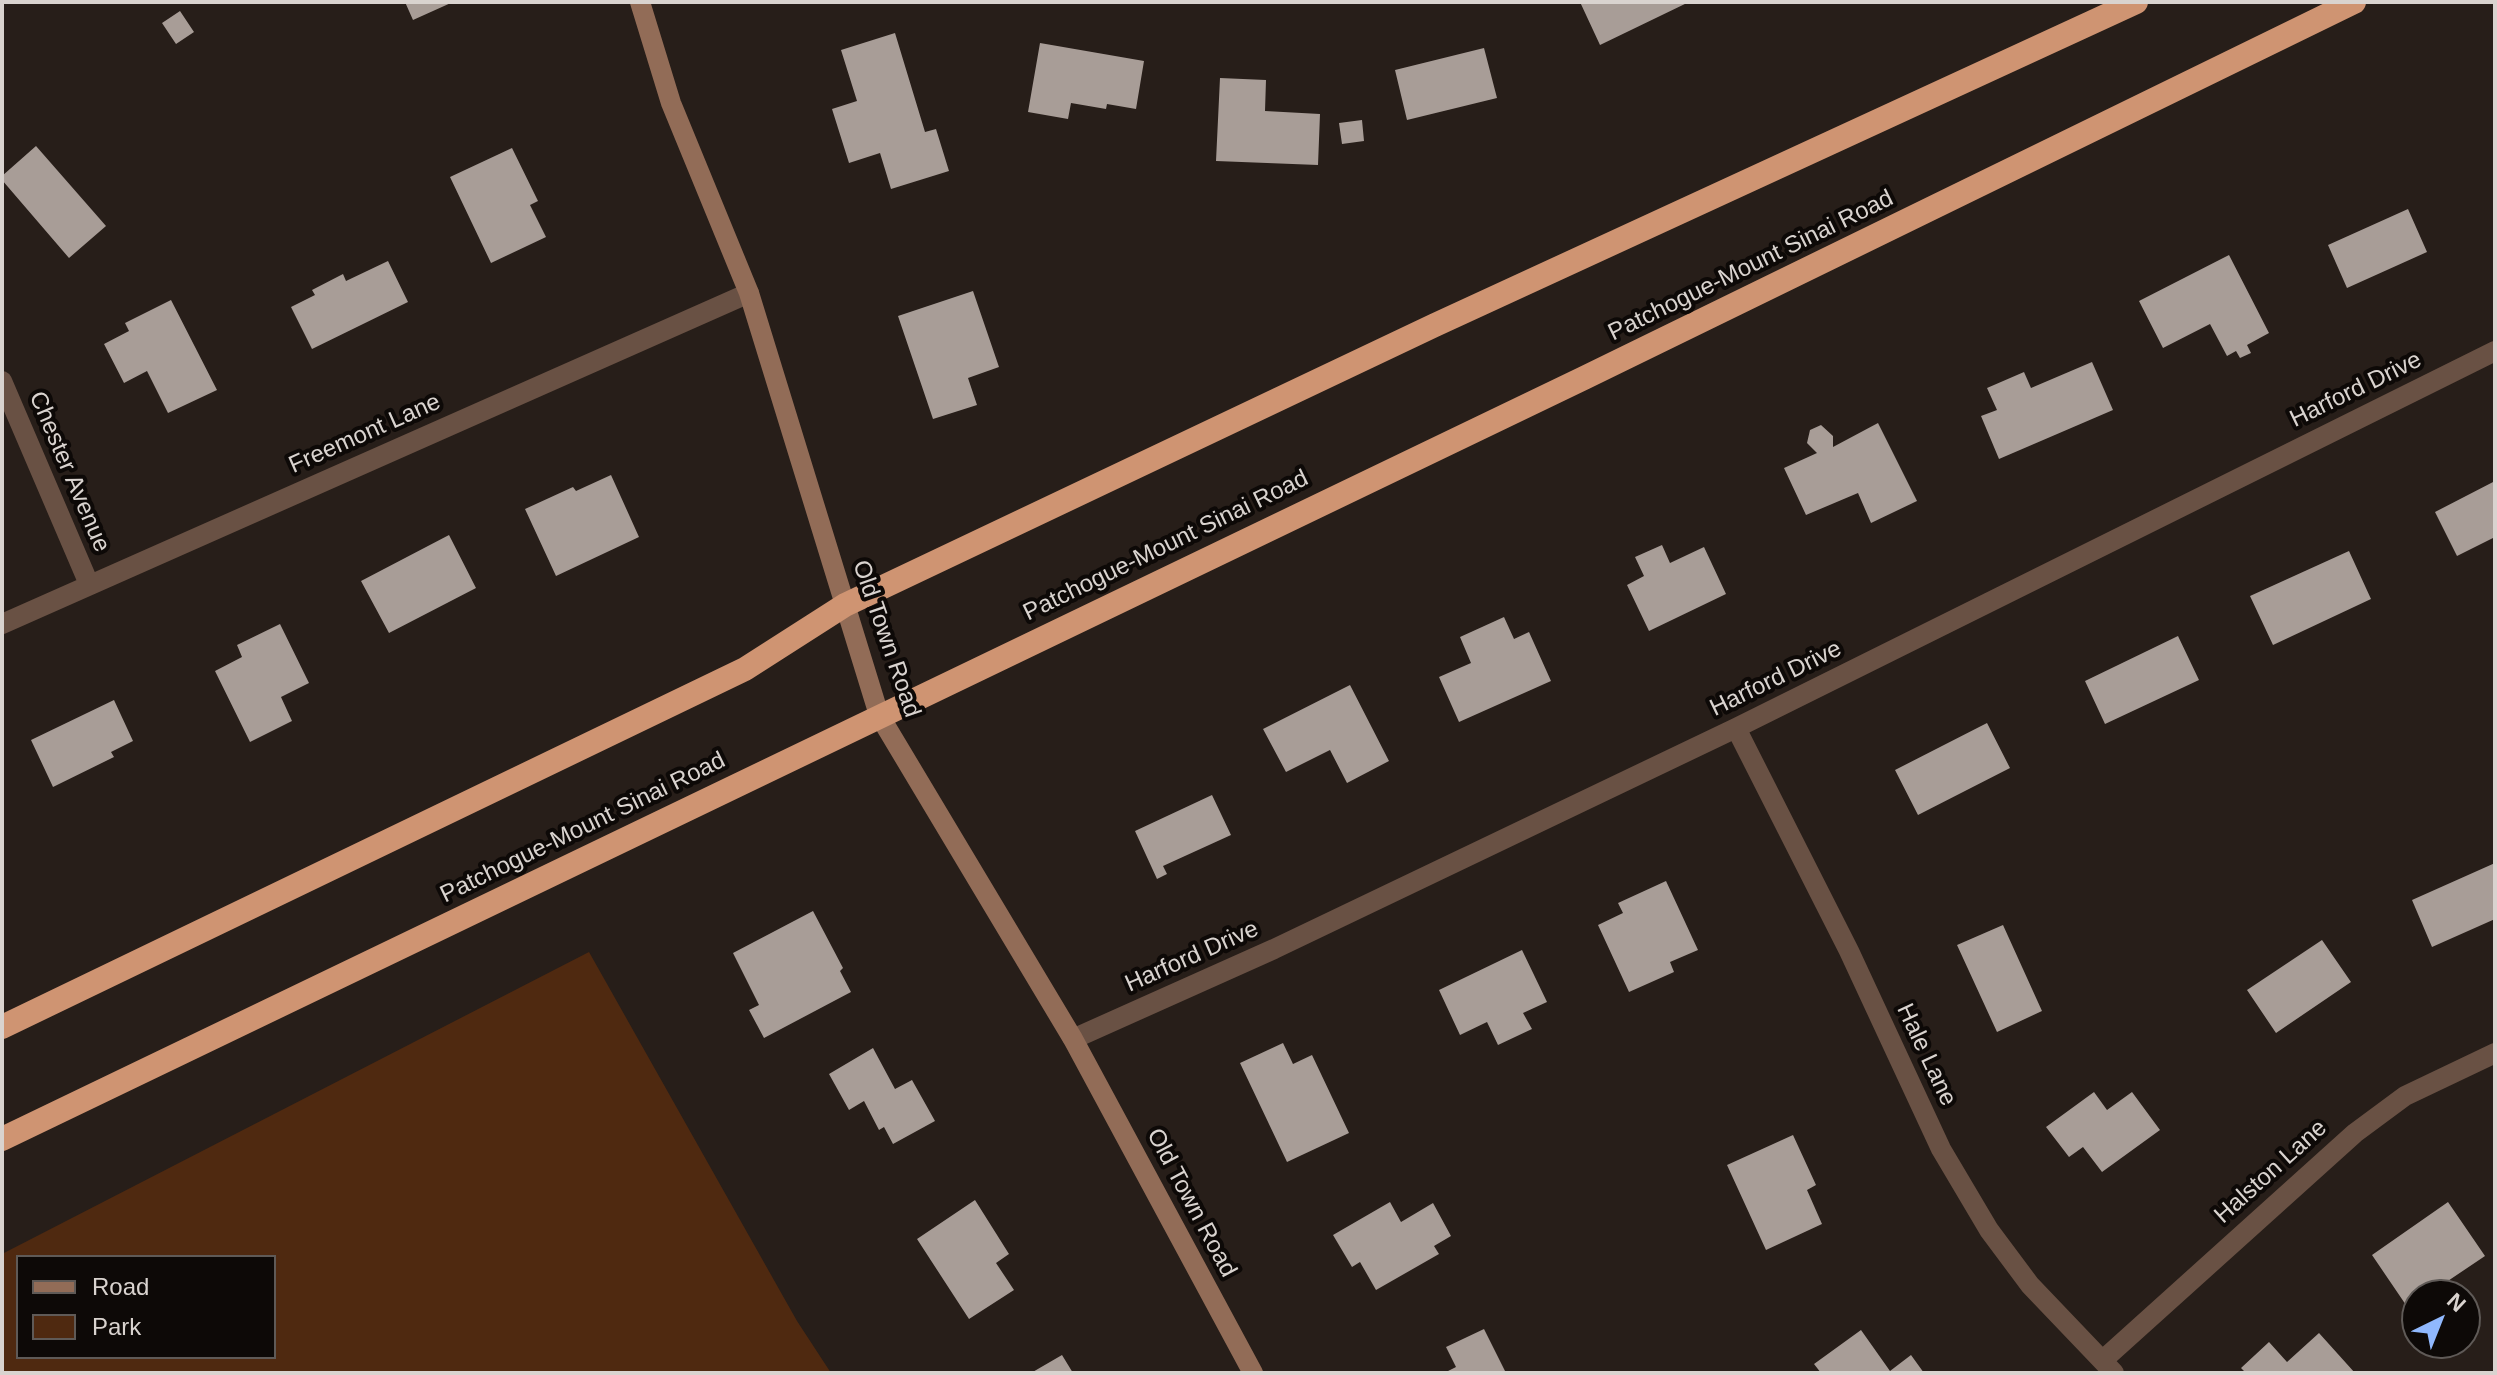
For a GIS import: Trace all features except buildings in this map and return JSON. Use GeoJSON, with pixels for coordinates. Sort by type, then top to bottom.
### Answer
{"type":"FeatureCollection","features":[{"type":"Feature","properties":{"kind":"highway"},"geometry":{"type":"LineString","coordinates":[[2,1027],[745,669],[845,605],[1435,325],[2136,2]]}},
{"type":"Feature","properties":{"kind":"highway","name":"Patchogue-Mount Sinai Road"},"geometry":{"type":"LineString","coordinates":[[2,1139],[1584,378],[2354,2]]}},
{"type":"Feature","properties":{"kind":"main road","name":"Old Town Road"},"geometry":{"type":"LineString","coordinates":[[646,4],[671,103],[749,293],[879,715],[1073,1039],[1253,1373]]}},
{"type":"Feature","properties":{"kind":"street","name":"Freemont Lane"},"geometry":{"type":"LineString","coordinates":[[2,624],[749,293]]}},
{"type":"Feature","properties":{"kind":"street","name":"Harford Drive"},"geometry":{"type":"LineString","coordinates":[[1073,1039],[1274,949],[1736,728],[2495,351]]}},
{"type":"Feature","properties":{"kind":"street","name":"Chester Avenue"},"geometry":{"type":"LineString","coordinates":[[2,381],[89,584]]}},
{"type":"Feature","properties":{"kind":"street","name":"Hale Lane"},"geometry":{"type":"LineString","coordinates":[[1736,728],[1849,951],[1941,1149],[1989,1230],[2030,1285],[2109,1366]]}},
{"type":"Feature","properties":{"kind":"street","name":"Halston Lane"},"geometry":{"type":"LineString","coordinates":[[2109,1366],[2355,1133],[2405,1096],[2495,1053]]}},
{"type":"Feature","properties":{"kind":"green space"},"geometry":{"type":"Polygon","coordinates":[[[589,952],[797,1321],[831,1373],[2,1373],[2,1254],[589,952]]]}}]}
